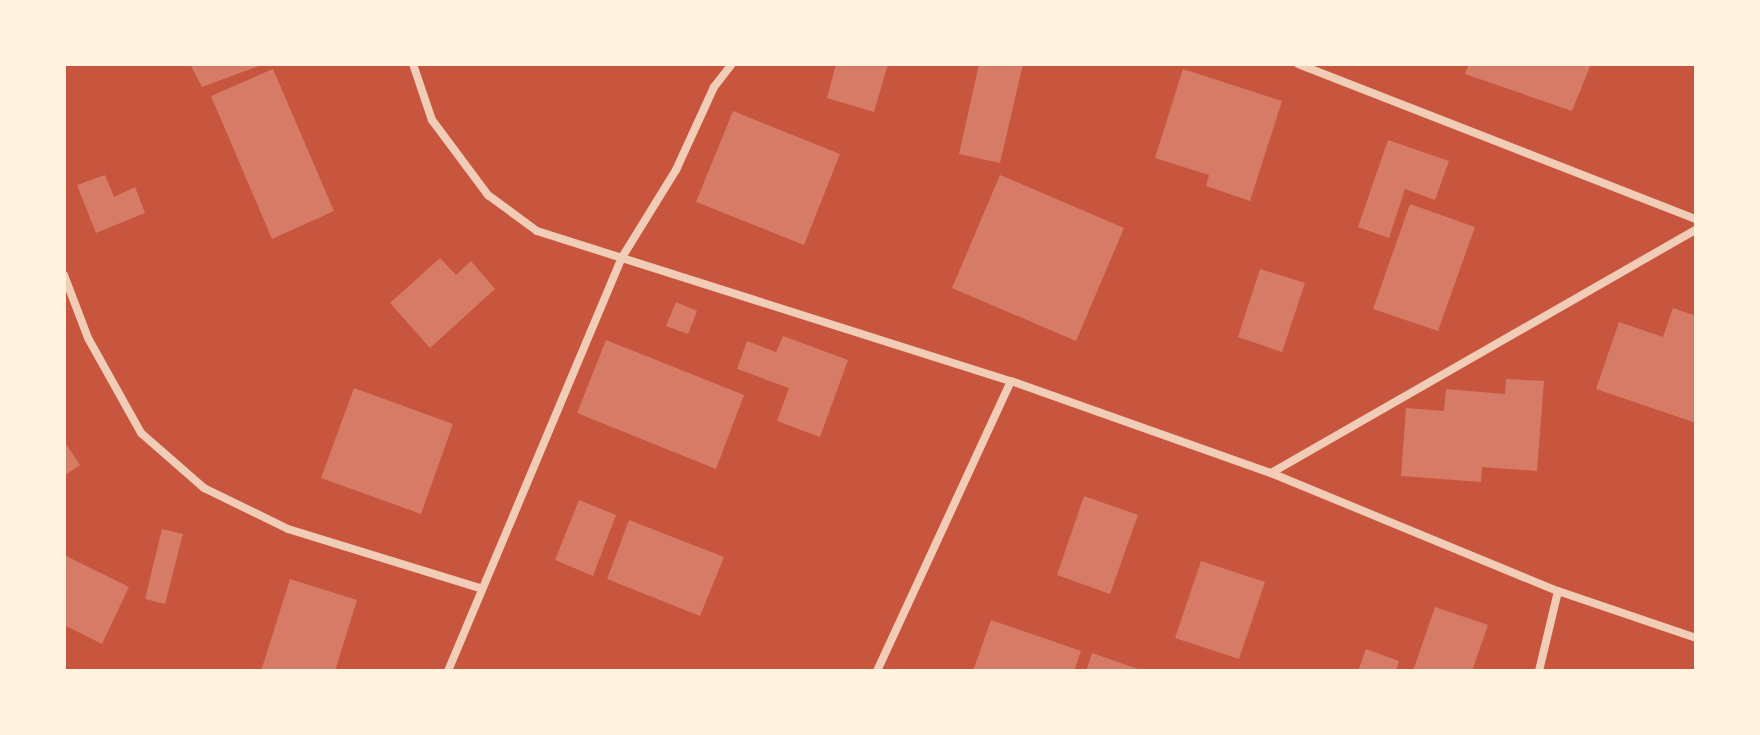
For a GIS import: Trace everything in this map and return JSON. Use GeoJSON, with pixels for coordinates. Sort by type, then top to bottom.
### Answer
{"type":"FeatureCollection","features":[{"type":"Feature","properties":{"kind":"street"},"geometry":{"type":"LineString","coordinates":[[413,64],[432,120],[488,195],[537,231],[1011,381],[1271,473],[1558,591],[1696,638]]}},
{"type":"Feature","properties":{"kind":"street"},"geometry":{"type":"LineString","coordinates":[[448,671],[480,588],[621,259],[676,170],[714,87],[732,64]]}},
{"type":"Feature","properties":{"kind":"street"},"geometry":{"type":"LineString","coordinates":[[1298,64],[1696,219]]}},
{"type":"Feature","properties":{"kind":"street"},"geometry":{"type":"LineString","coordinates":[[1271,473],[1696,230]]}},
{"type":"Feature","properties":{"kind":"street"},"geometry":{"type":"LineString","coordinates":[[64,275],[88,338],[141,433],[204,488],[288,529],[480,588]]}},
{"type":"Feature","properties":{"kind":"street"},"geometry":{"type":"LineString","coordinates":[[877,671],[1011,381]]}},
{"type":"Feature","properties":{"kind":"street"},"geometry":{"type":"LineString","coordinates":[[1539,671],[1558,591]]}},
{"type":"Feature","properties":{"kind":"building"},"geometry":{"type":"Polygon","coordinates":[[[190,64],[264,64],[202,87],[190,64]]]}},
{"type":"Feature","properties":{"kind":"building"},"geometry":{"type":"Polygon","coordinates":[[[836,64],[888,64],[874,112],[827,98],[836,64]]]}},
{"type":"Feature","properties":{"kind":"building"},"geometry":{"type":"Polygon","coordinates":[[[979,64],[1023,64],[1000,163],[959,154],[979,64]]]}},
{"type":"Feature","properties":{"kind":"building"},"geometry":{"type":"Polygon","coordinates":[[[1469,64],[1591,64],[1572,111],[1465,74],[1469,64]]]}},
{"type":"Feature","properties":{"kind":"building"},"geometry":{"type":"Polygon","coordinates":[[[273,69],[334,211],[272,239],[211,96],[273,69]]]}},
{"type":"Feature","properties":{"kind":"building"},"geometry":{"type":"Polygon","coordinates":[[[1183,69],[1282,101],[1250,201],[1206,186],[1209,175],[1155,158],[1183,69]]]}},
{"type":"Feature","properties":{"kind":"building"},"geometry":{"type":"Polygon","coordinates":[[[733,111],[840,154],[804,245],[696,202],[733,111]]]}},
{"type":"Feature","properties":{"kind":"building"},"geometry":{"type":"Polygon","coordinates":[[[1388,140],[1449,161],[1435,200],[1405,189],[1389,238],[1358,227],[1388,140]]]}},
{"type":"Feature","properties":{"kind":"building"},"geometry":{"type":"Polygon","coordinates":[[[105,175],[114,197],[135,187],[145,213],[96,233],[77,185],[105,175]]]}},
{"type":"Feature","properties":{"kind":"building"},"geometry":{"type":"Polygon","coordinates":[[[1000,175],[1124,228],[1076,341],[952,288],[1000,175]]]}},
{"type":"Feature","properties":{"kind":"building"},"geometry":{"type":"Polygon","coordinates":[[[1410,204],[1475,227],[1438,331],[1373,309],[1410,204]]]}},
{"type":"Feature","properties":{"kind":"building"},"geometry":{"type":"Polygon","coordinates":[[[440,258],[456,275],[471,261],[495,289],[430,348],[390,303],[440,258]]]}},
{"type":"Feature","properties":{"kind":"building"},"geometry":{"type":"Polygon","coordinates":[[[1260,269],[1305,283],[1282,352],[1238,337],[1260,269]]]}},
{"type":"Feature","properties":{"kind":"building"},"geometry":{"type":"Polygon","coordinates":[[[676,302],[697,311],[688,334],[666,326],[676,302]]]}},
{"type":"Feature","properties":{"kind":"building"},"geometry":{"type":"Polygon","coordinates":[[[1673,308],[1696,316],[1696,423],[1596,389],[1619,322],[1663,337],[1673,308]]]}},
{"type":"Feature","properties":{"kind":"building"},"geometry":{"type":"Polygon","coordinates":[[[783,336],[848,360],[820,437],[777,421],[789,388],[737,369],[747,341],[776,352],[783,336]]]}},
{"type":"Feature","properties":{"kind":"building"},"geometry":{"type":"Polygon","coordinates":[[[606,340],[744,395],[716,469],[577,413],[606,340]]]}},
{"type":"Feature","properties":{"kind":"building"},"geometry":{"type":"Polygon","coordinates":[[[1506,379],[1544,381],[1537,471],[1482,467],[1481,482],[1401,476],[1406,408],[1444,411],[1446,389],[1505,394],[1506,379]]]}},
{"type":"Feature","properties":{"kind":"building"},"geometry":{"type":"Polygon","coordinates":[[[354,388],[453,424],[421,514],[321,478],[354,388]]]}},
{"type":"Feature","properties":{"kind":"building"},"geometry":{"type":"Polygon","coordinates":[[[64,441],[80,465],[64,476],[64,441]]]}},
{"type":"Feature","properties":{"kind":"building"},"geometry":{"type":"Polygon","coordinates":[[[1084,496],[1138,515],[1110,594],[1057,575],[1084,496]]]}},
{"type":"Feature","properties":{"kind":"building"},"geometry":{"type":"Polygon","coordinates":[[[579,500],[616,515],[593,576],[555,560],[579,500]]]}},
{"type":"Feature","properties":{"kind":"building"},"geometry":{"type":"Polygon","coordinates":[[[629,520],[724,557],[700,616],[607,579],[629,520]]]}},
{"type":"Feature","properties":{"kind":"building"},"geometry":{"type":"Polygon","coordinates":[[[162,529],[183,534],[165,604],[145,599],[162,529]]]}},
{"type":"Feature","properties":{"kind":"building"},"geometry":{"type":"Polygon","coordinates":[[[66,556],[129,587],[102,644],[64,625],[66,556]]]}},
{"type":"Feature","properties":{"kind":"building"},"geometry":{"type":"Polygon","coordinates":[[[1201,561],[1265,582],[1239,659],[1175,638],[1201,561]]]}},
{"type":"Feature","properties":{"kind":"building"},"geometry":{"type":"Polygon","coordinates":[[[290,579],[357,600],[335,671],[261,671],[290,579]]]}},
{"type":"Feature","properties":{"kind":"building"},"geometry":{"type":"Polygon","coordinates":[[[1435,607],[1488,625],[1472,671],[1413,671],[1435,607]]]}},
{"type":"Feature","properties":{"kind":"building"},"geometry":{"type":"Polygon","coordinates":[[[991,620],[1081,651],[1074,671],[973,671],[991,620]]]}},
{"type":"Feature","properties":{"kind":"building"},"geometry":{"type":"Polygon","coordinates":[[[1366,649],[1399,661],[1396,671],[1358,671],[1366,649]]]}},
{"type":"Feature","properties":{"kind":"building"},"geometry":{"type":"Polygon","coordinates":[[[1092,653],[1144,671],[1086,671],[1092,653]]]}}]}
